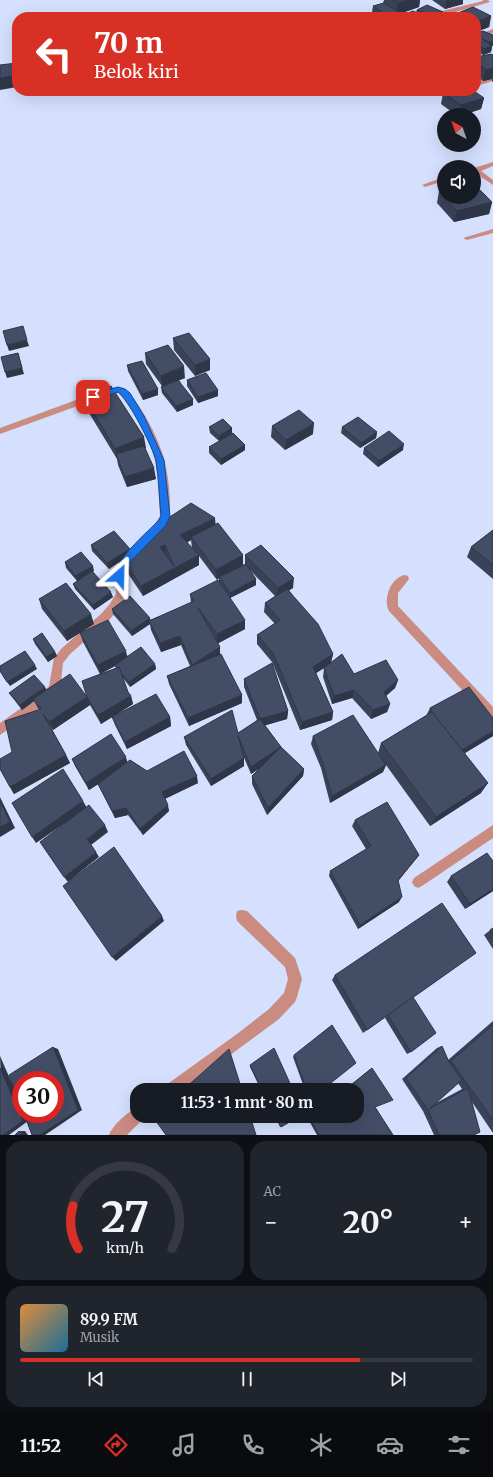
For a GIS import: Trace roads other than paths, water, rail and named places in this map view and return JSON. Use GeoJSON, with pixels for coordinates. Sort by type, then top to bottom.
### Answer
{"type":"FeatureCollection","features":[{"type":"Feature","properties":{"kind":"street"},"geometry":{"type":"LineString","coordinates":[[446,12],[486,1],[493,6]]}},
{"type":"Feature","properties":{"kind":"street"},"geometry":{"type":"LineString","coordinates":[[419,12],[425,10],[436,12]]}},
{"type":"Feature","properties":{"kind":"street"},"geometry":{"type":"LineString","coordinates":[[481,36],[493,31]]}},
{"type":"Feature","properties":{"kind":"street"},"geometry":{"type":"LineString","coordinates":[[481,83],[493,79]]}},
{"type":"Feature","properties":{"kind":"street"},"geometry":{"type":"LineString","coordinates":[[481,168],[493,164]]}},
{"type":"Feature","properties":{"kind":"street"},"geometry":{"type":"LineString","coordinates":[[481,174],[493,183]]}},
{"type":"Feature","properties":{"kind":"street"},"geometry":{"type":"LineString","coordinates":[[425,185],[437,181]]}},
{"type":"Feature","properties":{"kind":"street"},"geometry":{"type":"LineString","coordinates":[[467,238],[493,231]]}},
{"type":"Feature","properties":{"kind":"street"},"geometry":{"type":"LineString","coordinates":[[0,431],[106,392],[118,389],[122,391],[127,395],[140,416],[160,460],[165,516],[163,522],[120,568],[120,594],[112,608],[105,617],[66,651],[58,661],[54,690],[0,730]]}},
{"type":"Feature","properties":{"kind":"street"},"geometry":{"type":"LineString","coordinates":[[404,579],[393,593],[391,602],[393,608],[493,715]]}},
{"type":"Feature","properties":{"kind":"street"},"geometry":{"type":"LineString","coordinates":[[418,882],[493,831]]}},
{"type":"Feature","properties":{"kind":"street"},"geometry":{"type":"LineString","coordinates":[[181,1083],[274,1014],[290,997],[295,979],[290,963],[242,916]]}},
{"type":"Feature","properties":{"kind":"street"},"geometry":{"type":"LineString","coordinates":[[116,1135],[130,1122]]}}]}
